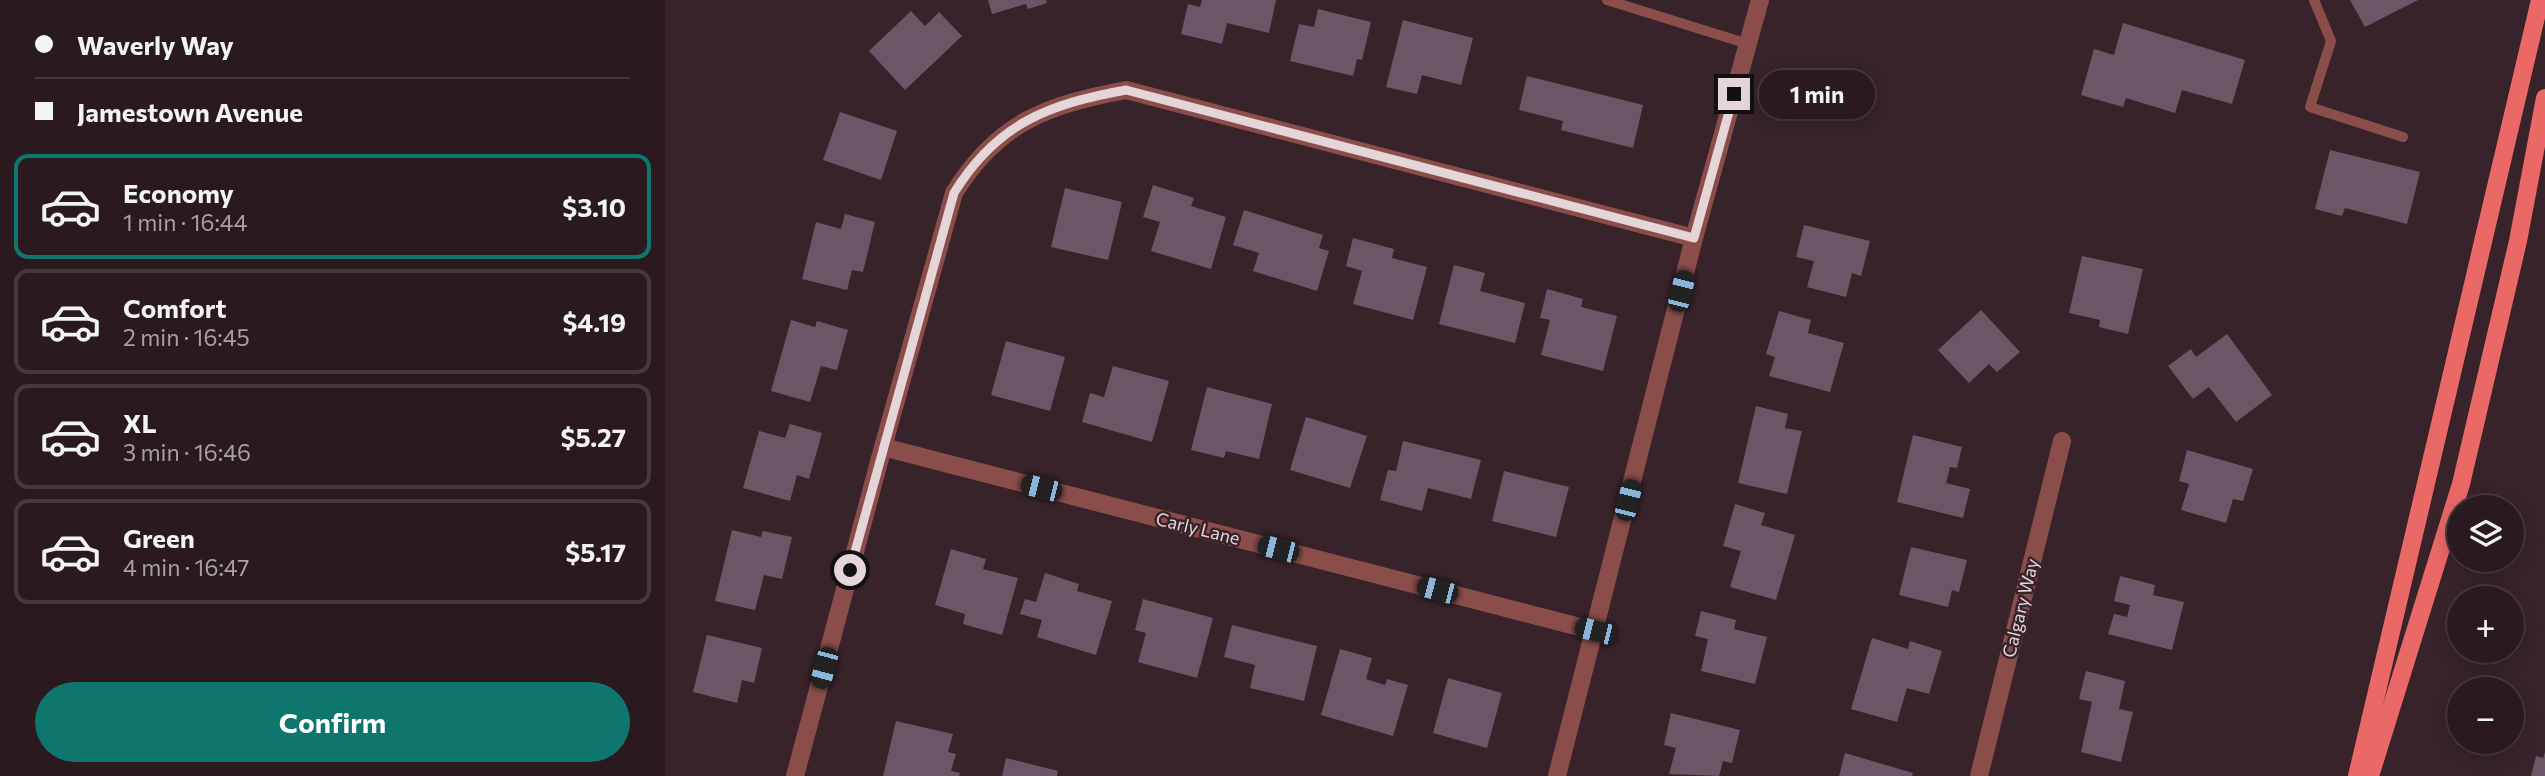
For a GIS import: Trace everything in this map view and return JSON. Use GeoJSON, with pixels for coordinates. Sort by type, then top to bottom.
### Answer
{"type":"FeatureCollection","features":[{"type":"Feature","properties":{"kind":"main road"},"geometry":{"type":"LineString","coordinates":[[2357,776],[2540,0]]}},
{"type":"Feature","properties":{"kind":"main road"},"geometry":{"type":"LineString","coordinates":[[2370,776],[2461,484],[2518,241],[2545,99]]}},
{"type":"Feature","properties":{"kind":"street"},"geometry":{"type":"LineString","coordinates":[[1557,776],[1694,238],[1760,0]]}},
{"type":"Feature","properties":{"kind":"street"},"geometry":{"type":"LineString","coordinates":[[795,776],[954,193],[970,167],[997,139],[1034,116],[1074,100],[1126,90],[1694,238]]}},
{"type":"Feature","properties":{"kind":"street","name":"Calgary Way"},"geometry":{"type":"LineString","coordinates":[[1979,776],[2062,441]]}},
{"type":"Feature","properties":{"kind":"street","name":"Carly Lane"},"geometry":{"type":"LineString","coordinates":[[883,447],[1595,631]]}},
{"type":"Feature","properties":{"kind":"lane"},"geometry":{"type":"LineString","coordinates":[[1607,0],[1748,44]]}},
{"type":"Feature","properties":{"kind":"lane"},"geometry":{"type":"LineString","coordinates":[[2314,0],[2331,41],[2310,107],[2403,137]]}},
{"type":"Feature","properties":{"kind":"building"},"geometry":{"type":"Polygon","coordinates":[[[988,0],[1046,0],[1047,3],[1028,9],[1026,4],[992,14],[988,0]]]}},
{"type":"Feature","properties":{"kind":"building"},"geometry":{"type":"Polygon","coordinates":[[[1202,0],[1276,0],[1269,33],[1227,23],[1222,44],[1181,34],[1188,4],[1200,7],[1202,0]]]}},
{"type":"Feature","properties":{"kind":"building"},"geometry":{"type":"Polygon","coordinates":[[[2350,0],[2418,0],[2365,27],[2350,0]]]}},
{"type":"Feature","properties":{"kind":"building"},"geometry":{"type":"Polygon","coordinates":[[[1318,9],[1371,22],[1362,60],[1357,59],[1353,76],[1290,61],[1299,24],[1314,27],[1318,9]]]}},
{"type":"Feature","properties":{"kind":"building"},"geometry":{"type":"Polygon","coordinates":[[[911,11],[925,26],[939,12],[962,36],[905,90],[869,51],[911,11]]]}},
{"type":"Feature","properties":{"kind":"building"},"geometry":{"type":"Polygon","coordinates":[[[1403,20],[1473,38],[1461,85],[1422,75],[1417,94],[1386,87],[1403,20]]]}},
{"type":"Feature","properties":{"kind":"building"},"geometry":{"type":"Polygon","coordinates":[[[2123,23],[2245,60],[2232,104],[2182,90],[2175,113],[2126,98],[2123,107],[2081,95],[2094,49],[2114,55],[2123,23]]]}},
{"type":"Feature","properties":{"kind":"building"},"geometry":{"type":"Polygon","coordinates":[[[1527,76],[1643,105],[1633,148],[1561,130],[1563,121],[1519,110],[1527,76]]]}},
{"type":"Feature","properties":{"kind":"building"},"geometry":{"type":"Polygon","coordinates":[[[840,112],[897,131],[881,180],[823,160],[840,112]]]}},
{"type":"Feature","properties":{"kind":"building"},"geometry":{"type":"Polygon","coordinates":[[[2330,150],[2420,172],[2407,224],[2345,208],[2342,216],[2315,209],[2330,150]]]}},
{"type":"Feature","properties":{"kind":"building"},"geometry":{"type":"Polygon","coordinates":[[[1153,185],[1194,198],[1191,206],[1226,217],[1211,269],[1151,251],[1160,222],[1143,217],[1153,185]]]}},
{"type":"Feature","properties":{"kind":"building"},"geometry":{"type":"Polygon","coordinates":[[[1065,188],[1122,202],[1108,260],[1051,247],[1065,188]]]}},
{"type":"Feature","properties":{"kind":"building"},"geometry":{"type":"Polygon","coordinates":[[[1244,210],[1323,235],[1319,248],[1329,251],[1317,291],[1253,271],[1259,253],[1233,245],[1244,210]]]}},
{"type":"Feature","properties":{"kind":"building"},"geometry":{"type":"Polygon","coordinates":[[[845,214],[875,222],[863,272],[852,270],[847,290],[802,279],[816,222],[841,229],[845,214]]]}},
{"type":"Feature","properties":{"kind":"building"},"geometry":{"type":"Polygon","coordinates":[[[1804,225],[1870,241],[1861,276],[1852,273],[1846,297],[1807,287],[1814,261],[1796,257],[1804,225]]]}},
{"type":"Feature","properties":{"kind":"building"},"geometry":{"type":"Polygon","coordinates":[[[1353,238],[1394,249],[1392,258],[1427,267],[1413,320],[1353,304],[1362,271],[1346,266],[1353,238]]]}},
{"type":"Feature","properties":{"kind":"building"},"geometry":{"type":"Polygon","coordinates":[[[2082,256],[2143,269],[2128,334],[2099,327],[2100,320],[2069,313],[2082,256]]]}},
{"type":"Feature","properties":{"kind":"building"},"geometry":{"type":"Polygon","coordinates":[[[1454,265],[1485,273],[1480,291],[1525,303],[1515,343],[1439,324],[1454,265]]]}},
{"type":"Feature","properties":{"kind":"building"},"geometry":{"type":"Polygon","coordinates":[[[1547,289],[1583,299],[1581,307],[1617,316],[1603,371],[1541,355],[1550,320],[1540,318],[1547,289]]]}},
{"type":"Feature","properties":{"kind":"building"},"geometry":{"type":"Polygon","coordinates":[[[1981,310],[2020,352],[1997,372],[1989,364],[1969,383],[1938,350],[1981,310]]]}},
{"type":"Feature","properties":{"kind":"building"},"geometry":{"type":"Polygon","coordinates":[[[1779,311],[1811,320],[1808,333],[1844,343],[1830,392],[1769,376],[1775,357],[1766,354],[1779,311]]]}},
{"type":"Feature","properties":{"kind":"building"},"geometry":{"type":"Polygon","coordinates":[[[791,320],[815,327],[817,321],[848,330],[837,370],[821,366],[810,402],[771,391],[791,320]]]}},
{"type":"Feature","properties":{"kind":"building"},"geometry":{"type":"Polygon","coordinates":[[[2227,334],[2272,395],[2236,422],[2209,387],[2193,399],[2168,366],[2191,349],[2196,357],[2227,334]]]}},
{"type":"Feature","properties":{"kind":"building"},"geometry":{"type":"Polygon","coordinates":[[[1006,341],[1065,357],[1050,411],[991,395],[1006,341]]]}},
{"type":"Feature","properties":{"kind":"building"},"geometry":{"type":"Polygon","coordinates":[[[1113,366],[1169,381],[1152,442],[1082,422],[1090,393],[1104,397],[1113,366]]]}},
{"type":"Feature","properties":{"kind":"building"},"geometry":{"type":"Polygon","coordinates":[[[1207,387],[1272,404],[1259,459],[1226,451],[1224,458],[1191,450],[1207,387]]]}},
{"type":"Feature","properties":{"kind":"building"},"geometry":{"type":"Polygon","coordinates":[[[1756,406],[1788,414],[1785,428],[1802,431],[1787,494],[1738,483],[1756,406]]]}},
{"type":"Feature","properties":{"kind":"building"},"geometry":{"type":"Polygon","coordinates":[[[1306,417],[1367,436],[1350,488],[1290,470],[1306,417]]]}},
{"type":"Feature","properties":{"kind":"building"},"geometry":{"type":"Polygon","coordinates":[[[790,424],[822,433],[809,479],[797,475],[790,501],[743,488],[759,431],[785,438],[790,424]]]}},
{"type":"Feature","properties":{"kind":"building"},"geometry":{"type":"Polygon","coordinates":[[[1913,435],[1962,447],[1957,468],[1950,467],[1946,483],[1970,489],[1963,518],[1897,502],[1913,435]]]}},
{"type":"Feature","properties":{"kind":"building"},"geometry":{"type":"Polygon","coordinates":[[[1403,441],[1481,460],[1471,499],[1428,488],[1422,511],[1380,500],[1388,470],[1396,471],[1403,441]]]}},
{"type":"Feature","properties":{"kind":"building"},"geometry":{"type":"Polygon","coordinates":[[[2187,450],[2253,469],[2243,501],[2233,499],[2226,523],[2181,510],[2189,484],[2179,481],[2187,450]]]}},
{"type":"Feature","properties":{"kind":"building"},"geometry":{"type":"Polygon","coordinates":[[[1504,471],[1569,487],[1556,537],[1492,521],[1504,471]]]}},
{"type":"Feature","properties":{"kind":"building"},"geometry":{"type":"Polygon","coordinates":[[[1735,504],[1765,513],[1761,525],[1795,535],[1776,600],[1730,587],[1741,551],[1723,546],[1735,504]]]}},
{"type":"Feature","properties":{"kind":"building"},"geometry":{"type":"Polygon","coordinates":[[[732,530],[761,537],[763,531],[792,537],[782,579],[764,575],[755,610],[715,601],[732,530]]]}},
{"type":"Feature","properties":{"kind":"building"},"geometry":{"type":"Polygon","coordinates":[[[1911,547],[1967,560],[1959,592],[1952,590],[1948,607],[1899,595],[1911,547]]]}},
{"type":"Feature","properties":{"kind":"building"},"geometry":{"type":"Polygon","coordinates":[[[951,549],[986,559],[983,569],[1018,578],[1002,635],[963,624],[965,614],[935,605],[951,549]]]}},
{"type":"Feature","properties":{"kind":"building"},"geometry":{"type":"Polygon","coordinates":[[[1045,573],[1079,584],[1077,591],[1112,601],[1096,655],[1037,637],[1042,620],[1020,614],[1025,599],[1036,602],[1045,573]]]}},
{"type":"Feature","properties":{"kind":"building"},"geometry":{"type":"Polygon","coordinates":[[[2120,576],[2155,585],[2153,595],[2184,602],[2172,650],[2108,634],[2114,614],[2127,617],[2130,605],[2114,601],[2120,576]]]}},
{"type":"Feature","properties":{"kind":"building"},"geometry":{"type":"Polygon","coordinates":[[[1143,599],[1213,618],[1197,678],[1138,662],[1146,633],[1135,630],[1143,599]]]}},
{"type":"Feature","properties":{"kind":"building"},"geometry":{"type":"Polygon","coordinates":[[[1701,611],[1736,620],[1734,629],[1767,637],[1755,684],[1701,671],[1708,639],[1695,636],[1701,611]]]}},
{"type":"Feature","properties":{"kind":"building"},"geometry":{"type":"Polygon","coordinates":[[[1232,625],[1317,646],[1304,701],[1250,688],[1255,665],[1224,657],[1232,625]]]}},
{"type":"Feature","properties":{"kind":"building"},"geometry":{"type":"Polygon","coordinates":[[[707,635],[762,648],[754,683],[742,680],[737,703],[693,692],[707,635]]]}},
{"type":"Feature","properties":{"kind":"building"},"geometry":{"type":"Polygon","coordinates":[[[1872,638],[1908,649],[1910,641],[1942,651],[1929,694],[1907,688],[1897,722],[1851,709],[1872,638]]]}},
{"type":"Feature","properties":{"kind":"building"},"geometry":{"type":"Polygon","coordinates":[[[1340,649],[1372,658],[1366,679],[1385,685],[1387,679],[1408,685],[1393,736],[1321,715],[1340,649]]]}},
{"type":"Feature","properties":{"kind":"building"},"geometry":{"type":"Polygon","coordinates":[[[2086,671],[2125,681],[2119,709],[2133,712],[2121,762],[2081,752],[2092,702],[2079,699],[2086,671]]]}},
{"type":"Feature","properties":{"kind":"building"},"geometry":{"type":"Polygon","coordinates":[[[1448,678],[1502,693],[1487,748],[1433,733],[1448,678]]]}},
{"type":"Feature","properties":{"kind":"building"},"geometry":{"type":"Polygon","coordinates":[[[1671,713],[1740,730],[1732,763],[1723,761],[1719,776],[1669,774],[1676,748],[1664,745],[1671,713]]]}},
{"type":"Feature","properties":{"kind":"building"},"geometry":{"type":"Polygon","coordinates":[[[896,721],[953,734],[948,752],[956,754],[951,771],[960,773],[959,776],[883,776],[896,721]]]}},
{"type":"Feature","properties":{"kind":"building"},"geometry":{"type":"Polygon","coordinates":[[[2545,752],[2545,776],[2531,776],[2536,756],[2543,758],[2545,752]]]}},
{"type":"Feature","properties":{"kind":"building"},"geometry":{"type":"Polygon","coordinates":[[[1845,753],[1913,773],[1912,776],[1839,776],[1845,753]]]}},
{"type":"Feature","properties":{"kind":"building"},"geometry":{"type":"Polygon","coordinates":[[[1006,758],[1058,771],[1057,776],[1002,776],[1006,758]]]}},
{"type":"Feature","properties":{"kind":"route"},"geometry":{"type":"LineString","coordinates":[[850,570],[954,193],[970,167],[997,139],[1034,116],[1074,100],[1126,90],[1694,238],[1734,94]]}}]}
